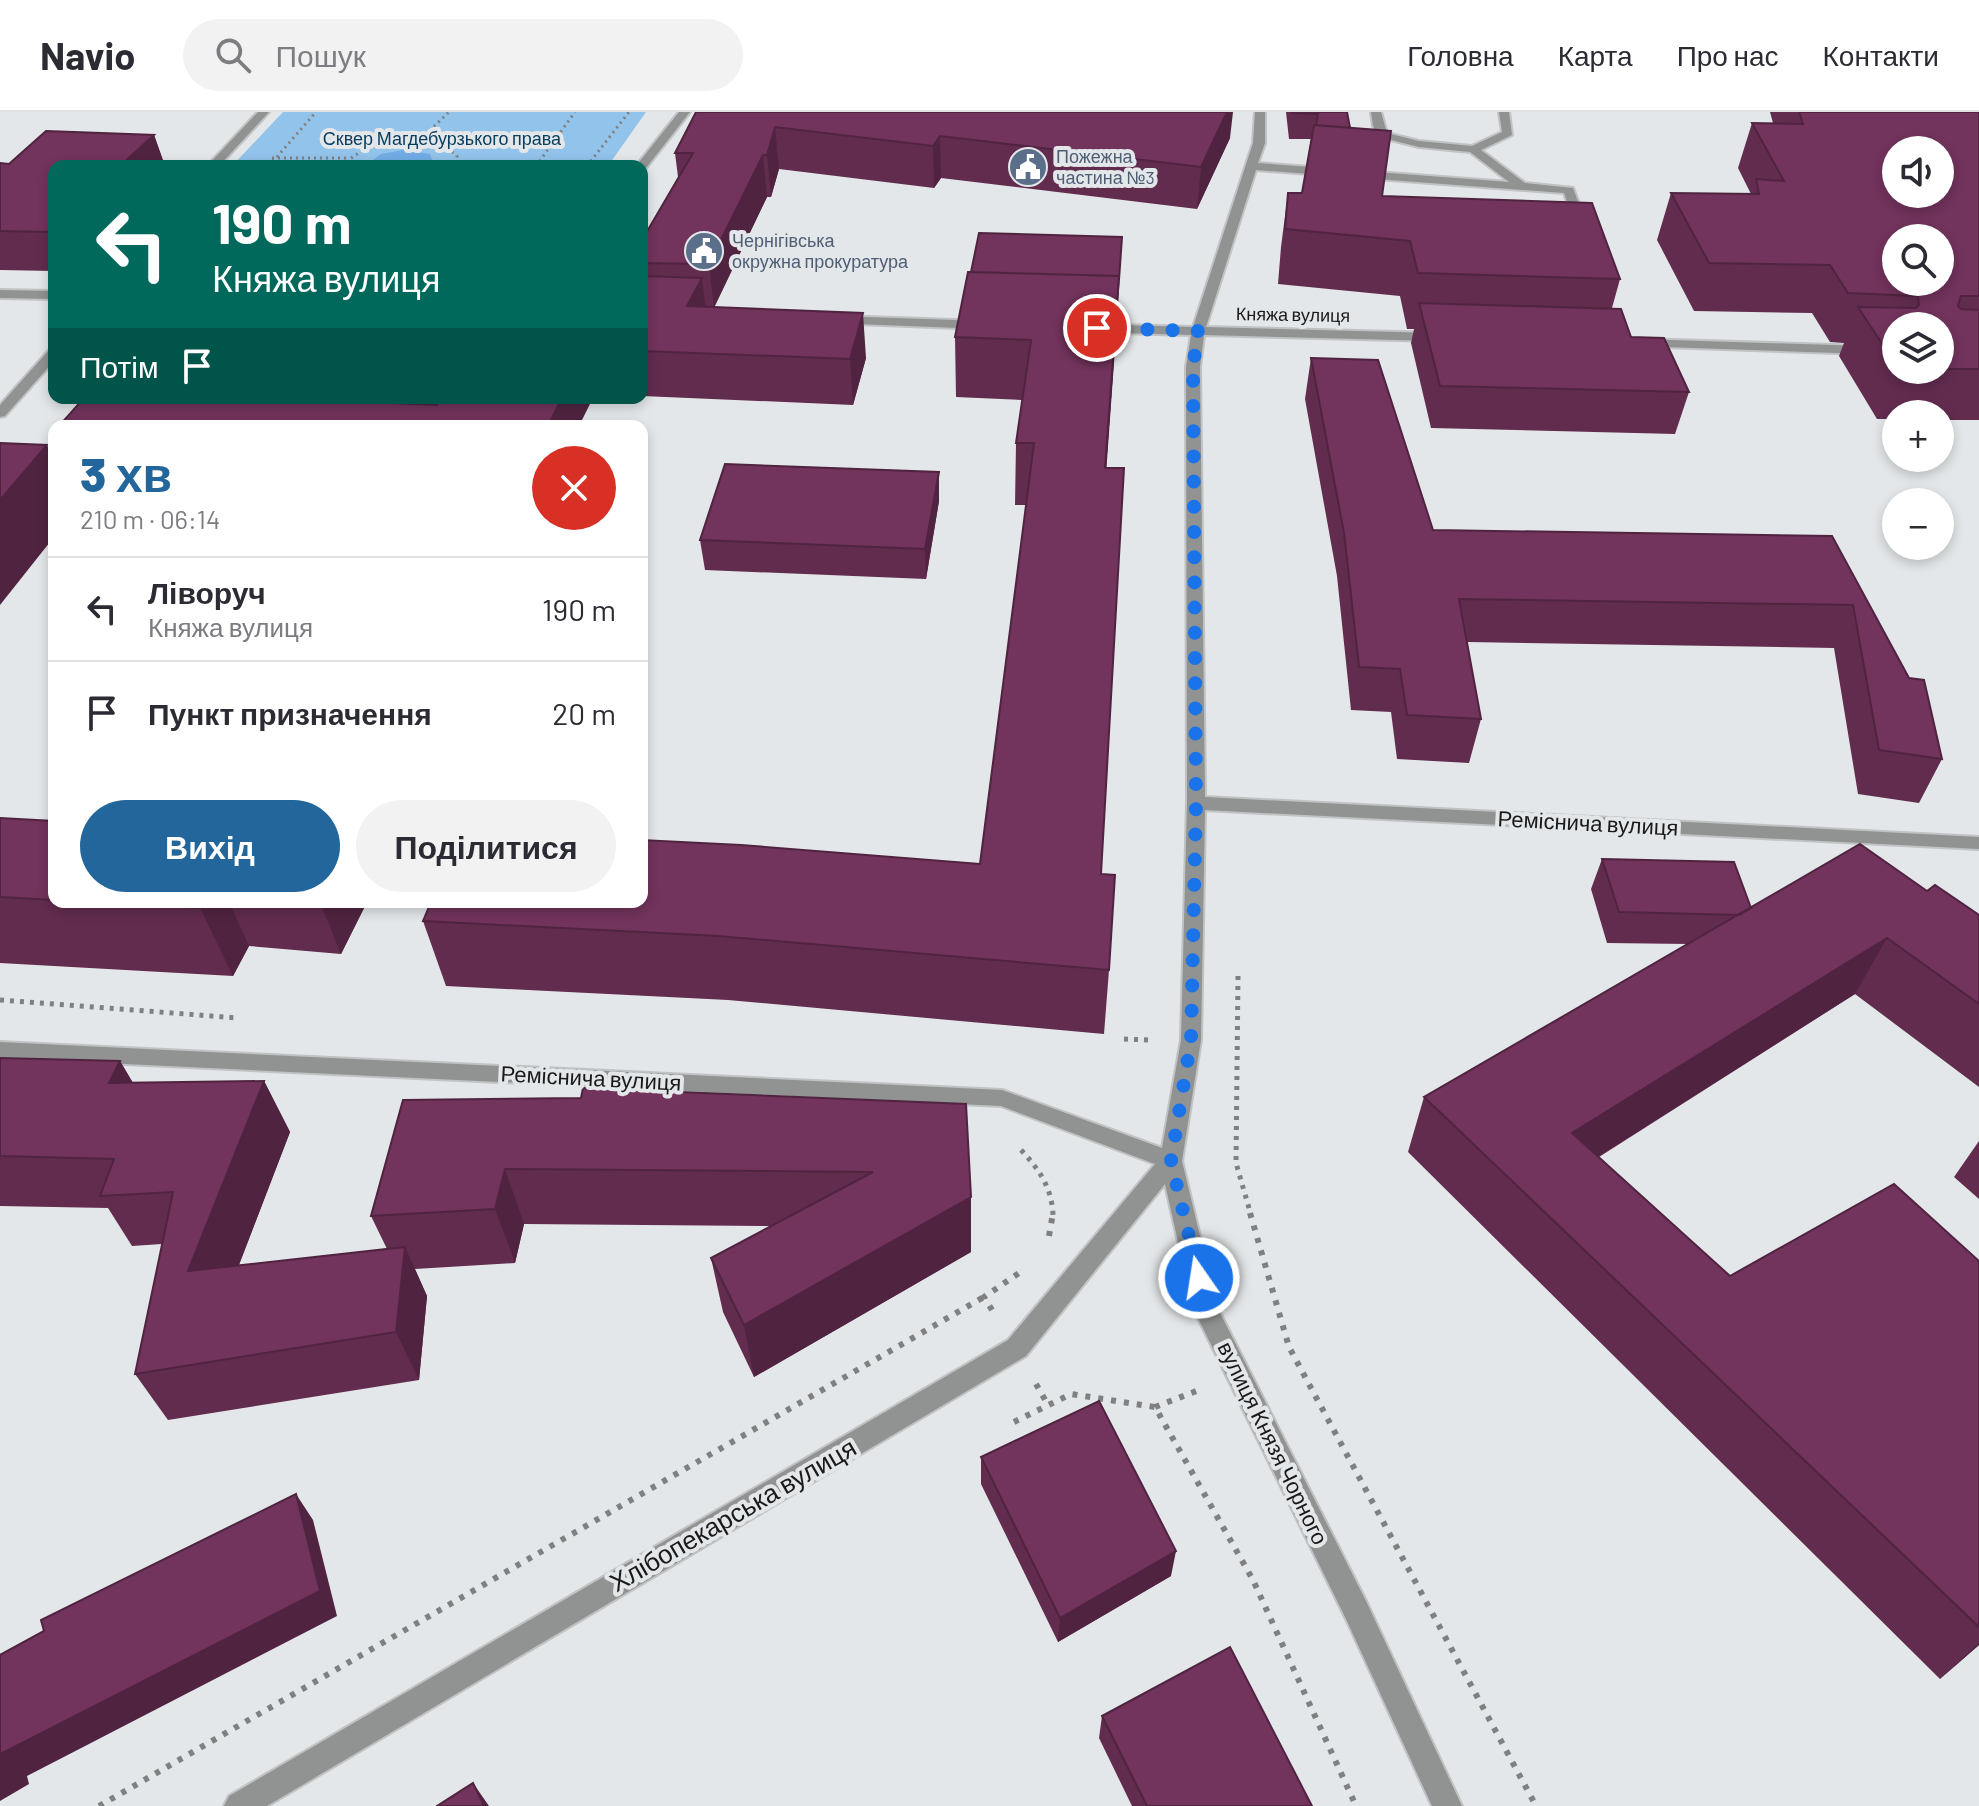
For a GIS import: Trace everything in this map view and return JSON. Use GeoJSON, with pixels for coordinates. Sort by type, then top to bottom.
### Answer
{"type":"FeatureCollection","features":[{"type":"Feature","properties":{"kind":"street"},"geometry":{"type":"LineString","coordinates":[[219,160],[264,112]]}},
{"type":"Feature","properties":{"kind":"street"},"geometry":{"type":"LineString","coordinates":[[647,160],[685,112]]}},
{"type":"Feature","properties":{"kind":"street","name":"вулиця Князя Чорного"},"geometry":{"type":"LineString","coordinates":[[1260,112],[1259,143],[1198,331],[1193,367],[1196,803],[1191,1040],[1171,1161],[1205,1308],[1356,1610],[1447,1806]]}},
{"type":"Feature","properties":{"kind":"street"},"geometry":{"type":"LineString","coordinates":[[1376,112],[1383,135],[1419,144],[1473,149],[1508,133],[1504,112]]}},
{"type":"Feature","properties":{"kind":"street"},"geometry":{"type":"LineString","coordinates":[[1473,149],[1522,187]]}},
{"type":"Feature","properties":{"kind":"street"},"geometry":{"type":"LineString","coordinates":[[1250,166],[1569,190],[1587,244]]}},
{"type":"Feature","properties":{"kind":"street"},"geometry":{"type":"LineString","coordinates":[[1561,208],[1575,209]]}},
{"type":"Feature","properties":{"kind":"street"},"geometry":{"type":"LineString","coordinates":[[0,294],[48,295]]}},
{"type":"Feature","properties":{"kind":"street"},"geometry":{"type":"LineString","coordinates":[[814,319],[1001,325]]}},
{"type":"Feature","properties":{"kind":"street","name":"Княжа вулиця"},"geometry":{"type":"LineString","coordinates":[[1079,328],[1446,337]]}},
{"type":"Feature","properties":{"kind":"street"},"geometry":{"type":"LineString","coordinates":[[1631,343],[1882,351]]}},
{"type":"Feature","properties":{"kind":"street"},"geometry":{"type":"LineString","coordinates":[[0,413],[48,360]]}},
{"type":"Feature","properties":{"kind":"street","name":"Реміснича вулиця"},"geometry":{"type":"LineString","coordinates":[[1196,803],[1979,843]]}},
{"type":"Feature","properties":{"kind":"street","name":"Реміснича вулиця"},"geometry":{"type":"LineString","coordinates":[[0,1050],[1002,1098],[1171,1161]]}},
{"type":"Feature","properties":{"kind":"street","name":"Хлібопекарська вулиця"},"geometry":{"type":"LineString","coordinates":[[239,1806],[1017,1348],[1171,1161]]}},
{"type":"Feature","properties":{"kind":"path"},"geometry":{"type":"LineString","coordinates":[[276,158],[316,112]]}},
{"type":"Feature","properties":{"kind":"path"},"geometry":{"type":"LineString","coordinates":[[420,139],[449,112]]}},
{"type":"Feature","properties":{"kind":"path"},"geometry":{"type":"LineString","coordinates":[[540,160],[575,112]]}},
{"type":"Feature","properties":{"kind":"path"},"geometry":{"type":"LineString","coordinates":[[592,160],[629,112]]}},
{"type":"Feature","properties":{"kind":"path"},"geometry":{"type":"LineString","coordinates":[[276,158],[347,158],[373,146],[420,139],[452,149],[457,156],[456,160]]}},
{"type":"Feature","properties":{"kind":"path"},"geometry":{"type":"LineString","coordinates":[[1237,962],[1236,1163],[1289,1347],[1536,1806]]}},
{"type":"Feature","properties":{"kind":"path"},"geometry":{"type":"LineString","coordinates":[[99,1806],[984,1297]]}},
{"type":"Feature","properties":{"kind":"path"},"geometry":{"type":"LineString","coordinates":[[1014,1422],[1071,1394],[1155,1407],[1253,1580],[1356,1806]]}},
{"type":"Feature","properties":{"kind":"green space","name":"Сквер Магдебурзького права"},"geometry":{"type":"Polygon","coordinates":[[[283,112],[646,112],[612,160],[238,160],[283,112]]]}},
{"type":"Feature","properties":{"kind":"shaded area"},"geometry":{"type":"Polygon","coordinates":[[[403,150],[430,154],[432,160],[373,160],[381,154],[403,150]]]}},
{"type":"Feature","properties":{"kind":"building"},"geometry":{"type":"Polygon","coordinates":[[[696,112],[1227,112],[1201,167],[940,136],[933,146],[775,127],[767,155],[763,155],[709,264],[648,263],[648,230],[693,153],[675,153],[696,112]]]}},
{"type":"Feature","properties":{"kind":"building"},"geometry":{"type":"Polygon","coordinates":[[[1292,112],[1347,112],[1350,128],[1316,125],[1318,114],[1292,112]]]}},
{"type":"Feature","properties":{"kind":"building"},"geometry":{"type":"Polygon","coordinates":[[[1799,112],[1979,112],[1979,296],[1961,296],[1958,306],[1979,310],[1979,369],[1954,369],[1954,312],[1882,312],[1882,344],[1858,307],[1916,308],[1919,305],[1918,296],[1954,296],[1954,224],[1882,224],[1882,294],[1848,293],[1830,265],[1709,263],[1671,193],[1759,194],[1756,179],[1784,181],[1752,123],[1803,124],[1799,112]]]}},
{"type":"Feature","properties":{"kind":"building"},"geometry":{"type":"Polygon","coordinates":[[[1314,125],[1391,131],[1382,196],[1592,203],[1620,279],[1418,273],[1410,241],[1285,229],[1288,193],[1302,193],[1314,125]]]}},
{"type":"Feature","properties":{"kind":"building"},"geometry":{"type":"Polygon","coordinates":[[[46,131],[154,135],[127,160],[48,160],[48,232],[0,231],[0,163],[9,164],[46,131]]]}},
{"type":"Feature","properties":{"kind":"building"},"geometry":{"type":"Polygon","coordinates":[[[979,233],[1122,237],[1119,280],[1119,276],[971,272],[979,233]]]}},
{"type":"Feature","properties":{"kind":"building"},"geometry":{"type":"Polygon","coordinates":[[[968,272],[1119,276],[1105,468],[1124,468],[1101,874],[1115,875],[1109,970],[718,936],[423,921],[428,908],[648,908],[648,840],[980,864],[1034,443],[1016,443],[1031,340],[955,337],[968,272]]]}},
{"type":"Feature","properties":{"kind":"building"},"geometry":{"type":"Polygon","coordinates":[[[648,276],[702,278],[687,306],[863,313],[850,359],[648,351],[648,276]]]}},
{"type":"Feature","properties":{"kind":"building"},"geometry":{"type":"Polygon","coordinates":[[[1419,303],[1621,309],[1631,337],[1664,338],[1689,392],[1440,386],[1419,303]]]}},
{"type":"Feature","properties":{"kind":"building"},"geometry":{"type":"Polygon","coordinates":[[[1311,358],[1378,360],[1433,530],[1832,536],[1909,678],[1924,680],[1942,759],[1879,750],[1853,605],[1459,599],[1481,719],[1407,715],[1400,669],[1359,667],[1344,533],[1311,358]]]}},
{"type":"Feature","properties":{"kind":"building"},"geometry":{"type":"Polygon","coordinates":[[[79,404],[559,404],[551,420],[64,420],[79,404]]]}},
{"type":"Feature","properties":{"kind":"building"},"geometry":{"type":"Polygon","coordinates":[[[0,443],[47,445],[0,500],[0,443]]]}},
{"type":"Feature","properties":{"kind":"building"},"geometry":{"type":"Polygon","coordinates":[[[725,464],[939,472],[925,549],[700,540],[725,464]]]}},
{"type":"Feature","properties":{"kind":"building"},"geometry":{"type":"Polygon","coordinates":[[[0,818],[48,821],[48,900],[0,897],[0,818]]]}},
{"type":"Feature","properties":{"kind":"building"},"geometry":{"type":"Polygon","coordinates":[[[1860,844],[1927,891],[1935,885],[1979,915],[1979,1004],[1887,938],[1572,1133],[1730,1276],[1894,1184],[1979,1261],[1979,1627],[1424,1097],[1860,844]]]}},
{"type":"Feature","properties":{"kind":"building"},"geometry":{"type":"Polygon","coordinates":[[[1602,859],[1734,862],[1751,908],[1739,915],[1619,912],[1602,859]]]}},
{"type":"Feature","properties":{"kind":"building"},"geometry":{"type":"Polygon","coordinates":[[[0,1058],[120,1061],[109,1083],[264,1081],[188,1271],[405,1247],[396,1332],[135,1374],[173,1192],[100,1196],[114,1159],[0,1156],[0,1058]]]}},
{"type":"Feature","properties":{"kind":"building"},"geometry":{"type":"Polygon","coordinates":[[[583,1088],[966,1104],[971,1197],[744,1325],[711,1258],[873,1172],[505,1169],[495,1209],[371,1216],[403,1100],[581,1098],[583,1088]]]}},
{"type":"Feature","properties":{"kind":"building"},"geometry":{"type":"Polygon","coordinates":[[[1099,1401],[1176,1551],[1060,1618],[981,1457],[1099,1401]]]}},
{"type":"Feature","properties":{"kind":"building"},"geometry":{"type":"Polygon","coordinates":[[[296,1494],[320,1591],[0,1754],[0,1655],[44,1631],[41,1620],[296,1494]]]}},
{"type":"Feature","properties":{"kind":"building"},"geometry":{"type":"Polygon","coordinates":[[[1230,1647],[1312,1806],[1147,1806],[1102,1716],[1230,1647]]]}},
{"type":"Feature","properties":{"kind":"building"},"geometry":{"type":"Polygon","coordinates":[[[473,1783],[484,1806],[437,1806],[473,1783]]]}},
{"type":"Feature","properties":{"kind":"place","name":"Пожежна частина №3"},"geometry":{"type":"Point","coordinates":[1028,167]}},
{"type":"Feature","properties":{"kind":"place","name":"Чернігівська окружна прокуратура"},"geometry":{"type":"Point","coordinates":[704,251]}},
{"type":"Feature","properties":{"kind":"route"},"geometry":{"type":"LineString","coordinates":[[1097,328],[1198,331],[1193,367],[1196,803],[1191,1040],[1171,1161],[1199,1278]]}}]}
